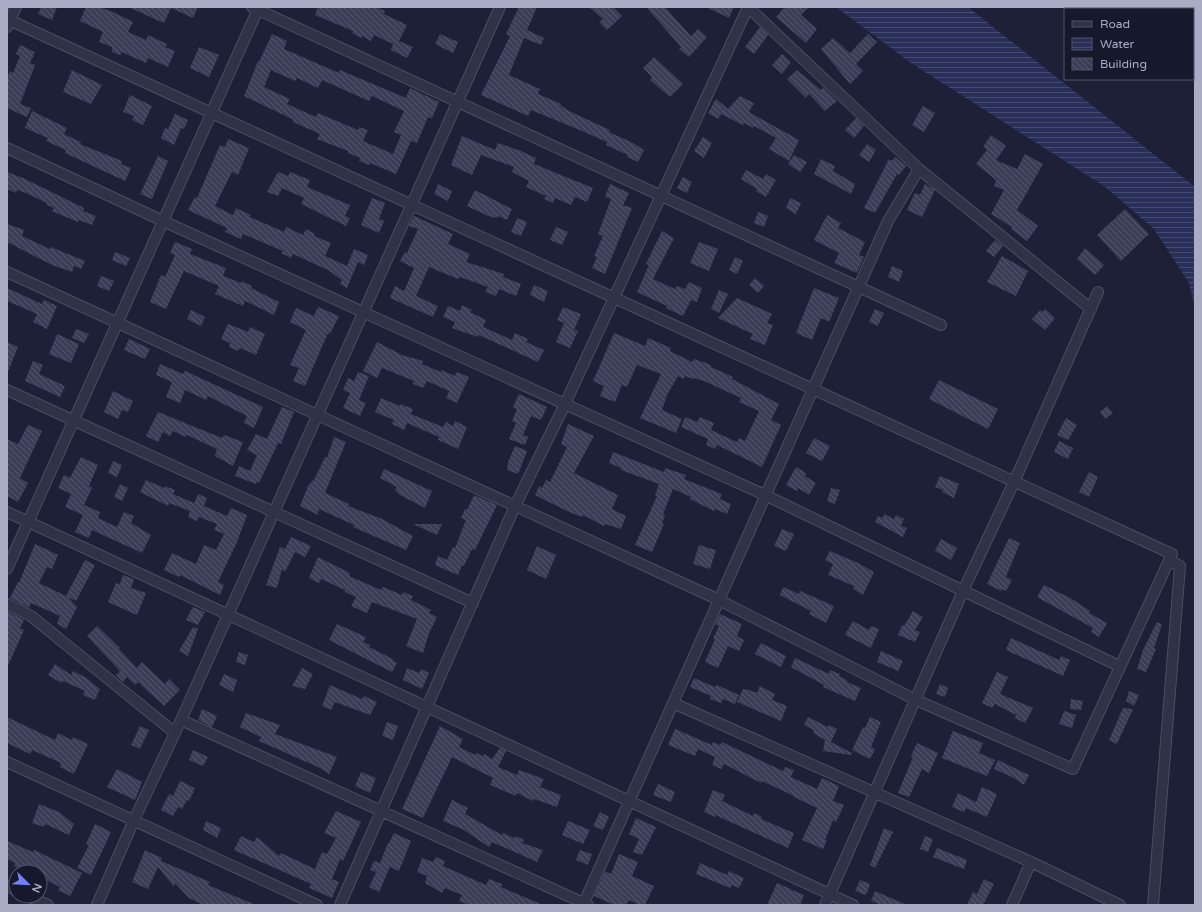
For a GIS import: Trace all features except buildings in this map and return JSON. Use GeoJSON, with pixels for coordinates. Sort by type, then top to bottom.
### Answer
{"type":"FeatureCollection","features":[{"type":"Feature","properties":{"kind":"street"},"geometry":{"type":"LineString","coordinates":[[7,272],[719,600],[916,700],[1073,769],[1119,666],[1172,554],[212,113],[8,22],[16,7]]}},
{"type":"Feature","properties":{"kind":"street"},"geometry":{"type":"LineString","coordinates":[[97,905],[134,820],[176,733],[229,615],[500,7]]}},
{"type":"Feature","properties":{"kind":"street"},"geometry":{"type":"LineString","coordinates":[[340,905],[515,506],[565,404],[748,7],[919,169],[1090,309]]}},
{"type":"Feature","properties":{"kind":"street"},"geometry":{"type":"LineString","coordinates":[[7,569],[212,113],[256,8],[941,325]]}},
{"type":"Feature","properties":{"kind":"street"},"geometry":{"type":"LineString","coordinates":[[7,148],[163,221],[766,496],[1119,666]]}},
{"type":"Feature","properties":{"kind":"street"},"geometry":{"type":"LineString","coordinates":[[181,720],[585,904],[629,801],[888,221],[919,169]]}},
{"type":"Feature","properties":{"kind":"street"},"geometry":{"type":"LineString","coordinates":[[825,905],[963,591],[1014,482],[1098,292]]}},
{"type":"Feature","properties":{"kind":"street"},"geometry":{"type":"LineString","coordinates":[[7,390],[472,603]]}},
{"type":"Feature","properties":{"kind":"street"},"geometry":{"type":"LineString","coordinates":[[7,512],[853,905]]}},
{"type":"Feature","properties":{"kind":"street"},"geometry":{"type":"LineString","coordinates":[[1153,905],[1180,566],[1169,560]]}},
{"type":"Feature","properties":{"kind":"street"},"geometry":{"type":"LineString","coordinates":[[7,604],[30,616],[176,733]]}},
{"type":"Feature","properties":{"kind":"street"},"geometry":{"type":"LineString","coordinates":[[673,703],[1031,862],[1120,905]]}},
{"type":"Feature","properties":{"kind":"street"},"geometry":{"type":"LineString","coordinates":[[7,762],[317,905]]}},
{"type":"Feature","properties":{"kind":"street"},"geometry":{"type":"LineString","coordinates":[[1012,905],[1031,862]]}},
{"type":"Feature","properties":{"kind":"water"},"geometry":{"type":"Polygon","coordinates":[[[836,7],[968,7],[1195,187],[1195,309],[1189,283],[1154,229],[1104,186],[911,63],[836,7]]]}}]}
